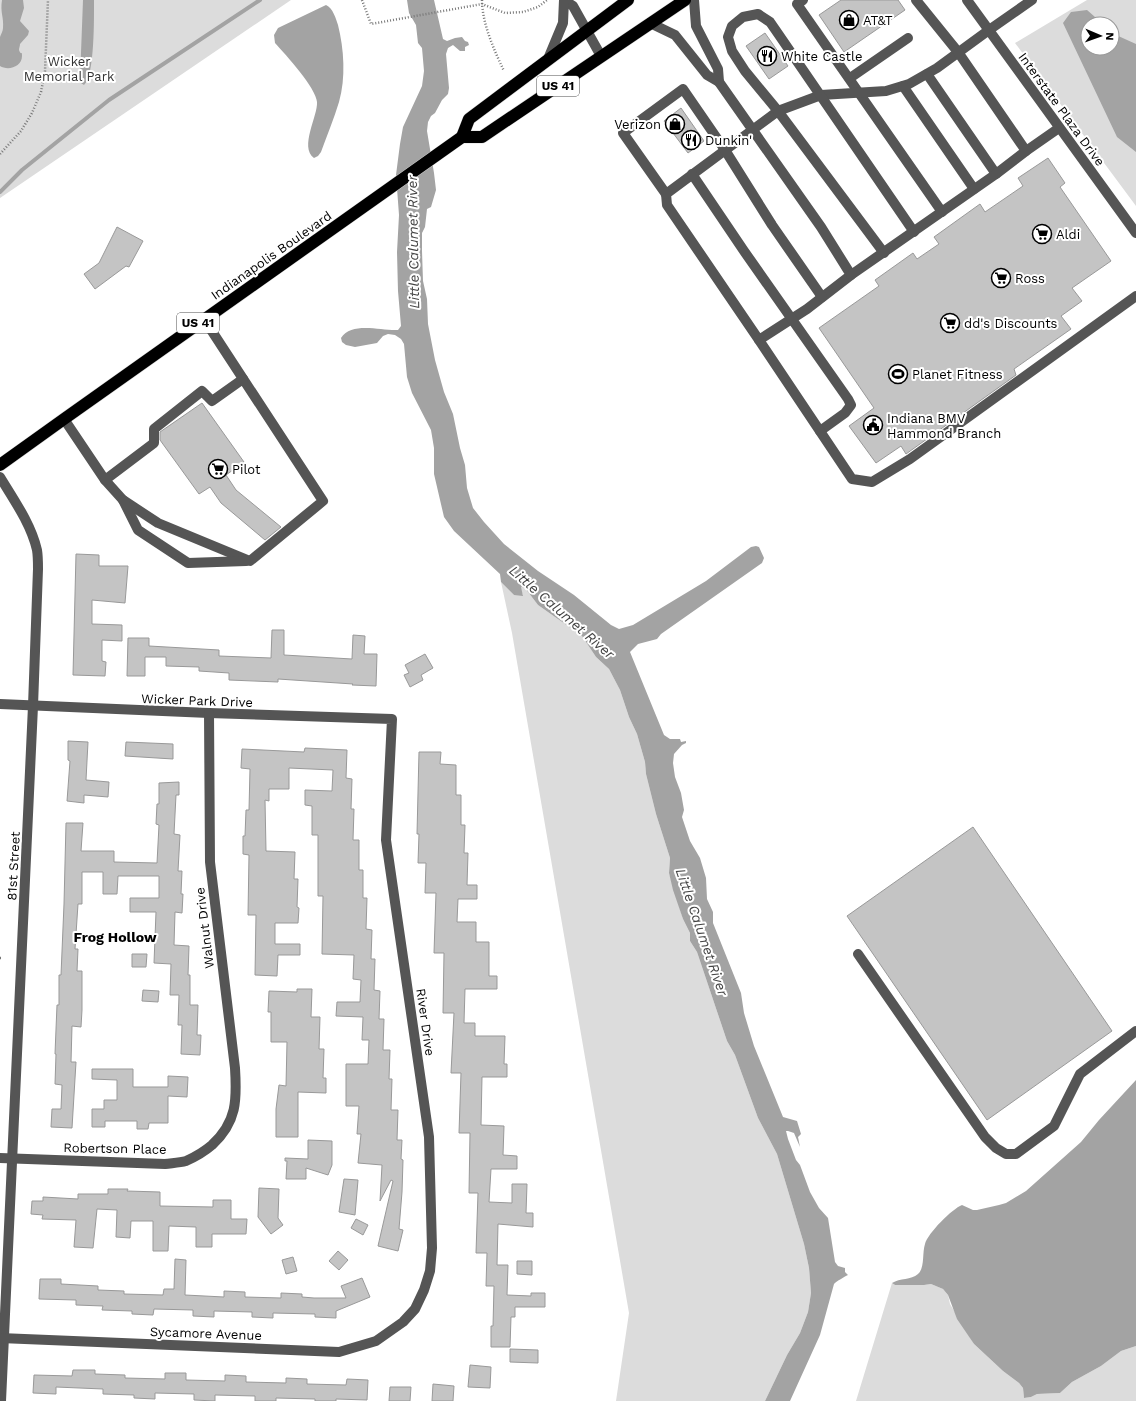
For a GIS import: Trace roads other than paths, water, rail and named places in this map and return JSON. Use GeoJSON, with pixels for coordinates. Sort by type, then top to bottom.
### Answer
{"type":"FeatureCollection","features":[{"type":"Feature","properties":{"kind":"highway","name":"US 41"},"geometry":{"type":"LineString","coordinates":[[628,0],[469,119],[462,138],[482,137],[685,0]]}},
{"type":"Feature","properties":{"kind":"highway","name":"Indianapolis Boulevard"},"geometry":{"type":"LineString","coordinates":[[0,465],[204,319],[462,138]]}},
{"type":"Feature","properties":{"kind":"street"},"geometry":{"type":"LineString","coordinates":[[564,0],[573,6],[601,56]]}},
{"type":"Feature","properties":{"kind":"street"},"geometry":{"type":"LineString","coordinates":[[548,59],[563,23],[564,0]]}},
{"type":"Feature","properties":{"kind":"street"},"geometry":{"type":"LineString","coordinates":[[694,0],[696,26],[718,69],[719,82]]}},
{"type":"Feature","properties":{"kind":"street"},"geometry":{"type":"LineString","coordinates":[[803,0],[797,4],[942,212]]}},
{"type":"Feature","properties":{"kind":"street"},"geometry":{"type":"LineString","coordinates":[[916,0],[958,52],[1026,151]]}},
{"type":"Feature","properties":{"kind":"street","name":"Interstate Plaza Drive"},"geometry":{"type":"LineString","coordinates":[[967,0],[1136,233]]}},
{"type":"Feature","properties":{"kind":"street"},"geometry":{"type":"LineString","coordinates":[[666,194],[778,111],[821,95],[886,91],[909,84],[927,74],[1032,0]]}},
{"type":"Feature","properties":{"kind":"street"},"geometry":{"type":"LineString","coordinates":[[884,253],[778,111],[744,71],[732,51],[728,37],[732,26],[743,17],[758,14],[770,22],[914,232]]}},
{"type":"Feature","properties":{"kind":"street"},"geometry":{"type":"LineString","coordinates":[[650,23],[675,36],[707,75],[719,82],[821,227],[852,275]]}},
{"type":"Feature","properties":{"kind":"street"},"geometry":{"type":"LineString","coordinates":[[850,78],[908,38]]}},
{"type":"Feature","properties":{"kind":"street"},"geometry":{"type":"LineString","coordinates":[[927,74],[996,174]]}},
{"type":"Feature","properties":{"kind":"street"},"geometry":{"type":"LineString","coordinates":[[903,86],[974,189]]}},
{"type":"Feature","properties":{"kind":"street"},"geometry":{"type":"LineString","coordinates":[[822,297],[772,226],[725,150],[683,89],[623,133],[666,194],[667,205],[852,478],[872,482],[910,459],[1136,296]]}},
{"type":"Feature","properties":{"kind":"street"},"geometry":{"type":"LineString","coordinates":[[759,340],[793,318],[1059,128]]}},
{"type":"Feature","properties":{"kind":"street"},"geometry":{"type":"LineString","coordinates":[[692,174],[744,251],[793,318],[851,405],[845,413],[820,431]]}},
{"type":"Feature","properties":{"kind":"street"},"geometry":{"type":"LineString","coordinates":[[64,419],[105,480],[123,500],[138,530],[188,563],[250,561],[323,501],[204,319]]}},
{"type":"Feature","properties":{"kind":"street"},"geometry":{"type":"LineString","coordinates":[[105,480],[154,443],[154,429],[202,391],[212,401],[243,379]]}},
{"type":"Feature","properties":{"kind":"street","name":"81st Street"},"geometry":{"type":"LineString","coordinates":[[0,477],[22,513],[31,534],[37,550],[38,569],[13,1158],[2,1338],[1,1401]]}},
{"type":"Feature","properties":{"kind":"street"},"geometry":{"type":"LineString","coordinates":[[123,500],[158,522],[250,561]]}},
{"type":"Feature","properties":{"kind":"street","name":"Wicker Park Drive"},"geometry":{"type":"LineString","coordinates":[[0,704],[392,719]]}},
{"type":"Feature","properties":{"kind":"street","name":"Walnut Drive"},"geometry":{"type":"LineString","coordinates":[[209,713],[210,862],[236,1086],[235,1104],[231,1120],[222,1136]]}},
{"type":"Feature","properties":{"kind":"street","name":"River Drive"},"geometry":{"type":"LineString","coordinates":[[392,719],[386,840],[429,1137],[432,1248],[430,1271],[424,1290],[415,1309],[403,1322]]}},
{"type":"Feature","properties":{"kind":"street"},"geometry":{"type":"LineString","coordinates":[[858,954],[985,1137],[996,1148],[1006,1154],[1016,1154],[1054,1126],[1080,1074],[1136,1031]]}},
{"type":"Feature","properties":{"kind":"street","name":"Robertson Place"},"geometry":{"type":"LineString","coordinates":[[0,1158],[165,1164],[186,1161],[206,1151],[222,1136]]}},
{"type":"Feature","properties":{"kind":"street","name":"Sycamore Avenue"},"geometry":{"type":"LineString","coordinates":[[2,1338],[339,1352],[376,1341],[403,1322]]}},
{"type":"Feature","properties":{"kind":"water"},"geometry":{"type":"Polygon","coordinates":[[[2,0],[23,0],[24,8],[20,21],[29,31],[28,35],[20,44],[19,50],[20,53],[22,53],[22,56],[20,63],[10,68],[0,66],[0,37],[3,30],[1,8],[2,0]]]}},
{"type":"Feature","properties":{"kind":"water"},"geometry":{"type":"Polygon","coordinates":[[[83,0],[94,0],[92,58],[88,79],[84,85],[81,83],[80,79],[83,0]]]}},
{"type":"Feature","properties":{"kind":"water","name":"Little Calumet River"},"geometry":{"type":"Polygon","coordinates":[[[407,0],[434,0],[443,39],[447,41],[462,37],[468,42],[469,45],[465,47],[465,51],[460,51],[453,45],[448,48],[446,54],[449,88],[448,94],[442,100],[428,122],[427,131],[436,190],[431,207],[427,209],[425,227],[422,233],[422,251],[423,281],[427,299],[428,324],[435,360],[444,392],[453,414],[465,465],[467,488],[473,508],[504,544],[538,571],[574,595],[611,625],[619,629],[633,625],[706,581],[751,547],[759,547],[764,558],[762,563],[661,634],[657,639],[638,644],[630,652],[664,735],[670,739],[680,739],[681,742],[686,741],[686,743],[682,745],[674,754],[673,763],[675,777],[681,793],[684,810],[682,817],[690,841],[700,858],[706,878],[707,899],[713,912],[713,923],[741,993],[744,1013],[754,1046],[783,1117],[797,1121],[801,1134],[798,1137],[800,1147],[794,1133],[786,1131],[788,1139],[810,1192],[819,1208],[828,1218],[835,1262],[838,1266],[845,1268],[845,1272],[848,1275],[834,1284],[820,1335],[790,1401],[765,1401],[787,1355],[800,1333],[808,1312],[811,1293],[809,1268],[804,1244],[777,1154],[758,1118],[735,1055],[727,1041],[697,952],[690,941],[690,933],[683,919],[673,890],[669,873],[670,858],[656,814],[646,774],[645,762],[637,734],[629,717],[620,690],[609,669],[596,657],[582,636],[538,605],[525,588],[521,587],[523,596],[514,595],[501,582],[500,574],[454,531],[444,517],[434,474],[434,448],[431,430],[412,393],[407,377],[404,344],[401,339],[395,335],[388,334],[383,336],[377,343],[355,347],[346,345],[342,342],[341,338],[346,333],[359,328],[398,330],[401,326],[398,291],[397,252],[399,215],[396,175],[403,127],[422,86],[424,71],[422,48],[418,43],[416,25],[409,13],[407,0]]]}},
{"type":"Feature","properties":{"kind":"water"},"geometry":{"type":"Polygon","coordinates":[[[326,5],[334,14],[340,34],[343,54],[343,83],[337,108],[321,152],[314,158],[308,147],[317,102],[312,89],[306,80],[275,43],[274,35],[278,28],[326,5]]]}},
{"type":"Feature","properties":{"kind":"water"},"geometry":{"type":"Polygon","coordinates":[[[1087,10],[1094,16],[1080,16],[1080,56],[1120,56],[1120,37],[1136,44],[1136,152],[1117,137],[1063,23],[1071,12],[1087,10]]]}},
{"type":"Feature","properties":{"kind":"water"},"geometry":{"type":"Polygon","coordinates":[[[1136,1080],[1136,1346],[1121,1351],[1101,1366],[1072,1382],[1060,1393],[1037,1394],[1024,1398],[1023,1388],[1019,1383],[1003,1371],[974,1344],[957,1319],[948,1295],[943,1289],[931,1284],[895,1285],[892,1283],[918,1274],[922,1268],[924,1248],[927,1239],[935,1228],[952,1211],[962,1205],[973,1210],[977,1210],[999,1205],[1006,1203],[1026,1191],[1081,1142],[1136,1080]]]}},
{"type":"Feature","properties":{"kind":"waterway"},"geometry":{"type":"LineString","coordinates":[[0,192],[22,170],[109,100],[260,0]]}},
{"type":"Feature","properties":{"kind":"place","name":"AT&T"},"geometry":{"type":"Point","coordinates":[849,20]}},
{"type":"Feature","properties":{"kind":"place","name":"White Castle"},"geometry":{"type":"Point","coordinates":[767,56]}},
{"type":"Feature","properties":{"kind":"place","name":"Verizon"},"geometry":{"type":"Point","coordinates":[675,124]}},
{"type":"Feature","properties":{"kind":"place","name":"Dunkin'"},"geometry":{"type":"Point","coordinates":[691,140]}},
{"type":"Feature","properties":{"kind":"place","name":"Aldi"},"geometry":{"type":"Point","coordinates":[1042,234]}},
{"type":"Feature","properties":{"kind":"place","name":"Ross"},"geometry":{"type":"Point","coordinates":[1001,278]}},
{"type":"Feature","properties":{"kind":"place","name":"dd's Discounts"},"geometry":{"type":"Point","coordinates":[950,323]}},
{"type":"Feature","properties":{"kind":"place","name":"Planet Fitness"},"geometry":{"type":"Point","coordinates":[898,374]}},
{"type":"Feature","properties":{"kind":"place","name":"Indiana BMV Hammond Branch"},"geometry":{"type":"Point","coordinates":[873,425]}},
{"type":"Feature","properties":{"kind":"place","name":"Pilot"},"geometry":{"type":"Point","coordinates":[218,469]}},
{"type":"Feature","properties":{"kind":"district","name":"Frog Hollow"},"geometry":{"type":"Point","coordinates":[115,937]}},
{"type":"Feature","properties":{"kind":"park label","name":"Wicker Memorial Park"},"geometry":{"type":"Point","coordinates":[69,68]}}]}
